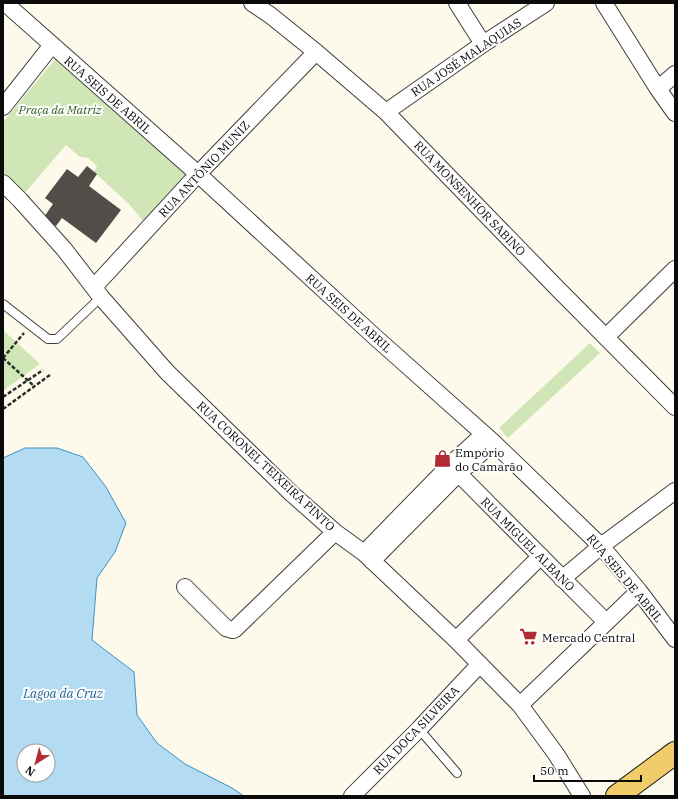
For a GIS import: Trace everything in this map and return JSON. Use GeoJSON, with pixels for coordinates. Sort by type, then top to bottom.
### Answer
{"type":"FeatureCollection","features":[{"type":"Feature","properties":{"kind":"main road"},"geometry":{"type":"LineString","coordinates":[[617,796],[675,753]]}},
{"type":"Feature","properties":{"kind":"street","name":"RUA SEIS DE ABRIL"},"geometry":{"type":"LineString","coordinates":[[4,3],[198,174],[375,337],[489,438],[601,546],[639,591],[675,639]]}},
{"type":"Feature","properties":{"kind":"street","name":"RUA MONSENHOR SABINO"},"geometry":{"type":"LineString","coordinates":[[252,3],[270,15],[316,52],[386,112],[551,282],[675,406]]}},
{"type":"Feature","properties":{"kind":"street"},"geometry":{"type":"LineString","coordinates":[[457,3],[483,44]]}},
{"type":"Feature","properties":{"kind":"street","name":"RUA JOSÉ MALAQUIAS"},"geometry":{"type":"LineString","coordinates":[[386,112],[483,44],[546,3]]}},
{"type":"Feature","properties":{"kind":"street"},"geometry":{"type":"LineString","coordinates":[[604,3],[658,89],[675,113]]}},
{"type":"Feature","properties":{"kind":"street"},"geometry":{"type":"LineString","coordinates":[[3,107],[52,45]]}},
{"type":"Feature","properties":{"kind":"street","name":"RUA ANTÔNIO MUNIZ"},"geometry":{"type":"LineString","coordinates":[[97,292],[198,174],[316,52]]}},
{"type":"Feature","properties":{"kind":"street"},"geometry":{"type":"LineString","coordinates":[[658,89],[675,74]]}},
{"type":"Feature","properties":{"kind":"street","name":"RUA CORONEL TEIXEIRA PINTO"},"geometry":{"type":"LineString","coordinates":[[3,183],[64,249],[97,292],[168,372],[291,493],[335,532],[368,557],[456,640],[520,705],[556,754],[582,796]]}},
{"type":"Feature","properties":{"kind":"street"},"geometry":{"type":"LineString","coordinates":[[606,337],[675,269]]}},
{"type":"Feature","properties":{"kind":"street"},"geometry":{"type":"LineString","coordinates":[[368,557],[455,469],[489,438]]}},
{"type":"Feature","properties":{"kind":"street","name":"RUA MIGUEL ALBANO"},"geometry":{"type":"LineString","coordinates":[[455,469],[606,622]]}},
{"type":"Feature","properties":{"kind":"street"},"geometry":{"type":"LineString","coordinates":[[562,579],[601,546],[675,491]]}},
{"type":"Feature","properties":{"kind":"street"},"geometry":{"type":"LineString","coordinates":[[185,587],[226,628],[233,630],[236,629],[335,532]]}},
{"type":"Feature","properties":{"kind":"street"},"geometry":{"type":"LineString","coordinates":[[456,640],[541,556]]}},
{"type":"Feature","properties":{"kind":"street"},"geometry":{"type":"LineString","coordinates":[[520,705],[639,591]]}},
{"type":"Feature","properties":{"kind":"street","name":"RUA DOCA SILVEIRA"},"geometry":{"type":"LineString","coordinates":[[352,796],[419,729],[480,664]]}},
{"type":"Feature","properties":{"kind":"lane"},"geometry":{"type":"LineString","coordinates":[[3,304],[48,339],[57,340],[97,292]]}},
{"type":"Feature","properties":{"kind":"lane"},"geometry":{"type":"LineString","coordinates":[[419,729],[457,773]]}},
{"type":"Feature","properties":{"kind":"path"},"geometry":{"type":"LineString","coordinates":[[30,325],[3,358],[34,386]]}},
{"type":"Feature","properties":{"kind":"path"},"geometry":{"type":"LineString","coordinates":[[3,397],[43,370]]}},
{"type":"Feature","properties":{"kind":"path"},"geometry":{"type":"LineString","coordinates":[[3,408],[50,375]]}},
{"type":"Feature","properties":{"kind":"green space","name":"Praça da Matriz"},"geometry":{"type":"Polygon","coordinates":[[[57,57],[114,111],[190,177],[145,223],[129,204],[94,172],[97,166],[88,158],[80,157],[66,145],[24,194],[3,171],[3,122],[57,57]]]}},
{"type":"Feature","properties":{"kind":"green space"},"geometry":{"type":"Polygon","coordinates":[[[3,330],[40,364],[3,391],[3,330]]]}},
{"type":"Feature","properties":{"kind":"green space"},"geometry":{"type":"Polygon","coordinates":[[[590,343],[600,353],[508,438],[499,428],[590,343]]]}},
{"type":"Feature","properties":{"kind":"water","name":"Lagoa da Cruz"},"geometry":{"type":"Polygon","coordinates":[[[25,448],[57,448],[83,457],[106,487],[126,523],[115,552],[97,578],[92,640],[134,672],[137,715],[157,743],[185,764],[232,788],[244,796],[3,796],[3,458],[25,448]]]}},
{"type":"Feature","properties":{"kind":"building"},"geometry":{"type":"Polygon","coordinates":[[[87,166],[97,174],[89,186],[121,210],[96,243],[62,218],[56,226],[44,217],[53,204],[45,198],[67,169],[78,177],[87,166]]]}},
{"type":"Feature","properties":{"kind":"place","name":"Empório do Camarão"},"geometry":{"type":"Point","coordinates":[442,459]}},
{"type":"Feature","properties":{"kind":"place","name":"Mercado Central"},"geometry":{"type":"Point","coordinates":[529,637]}}]}
